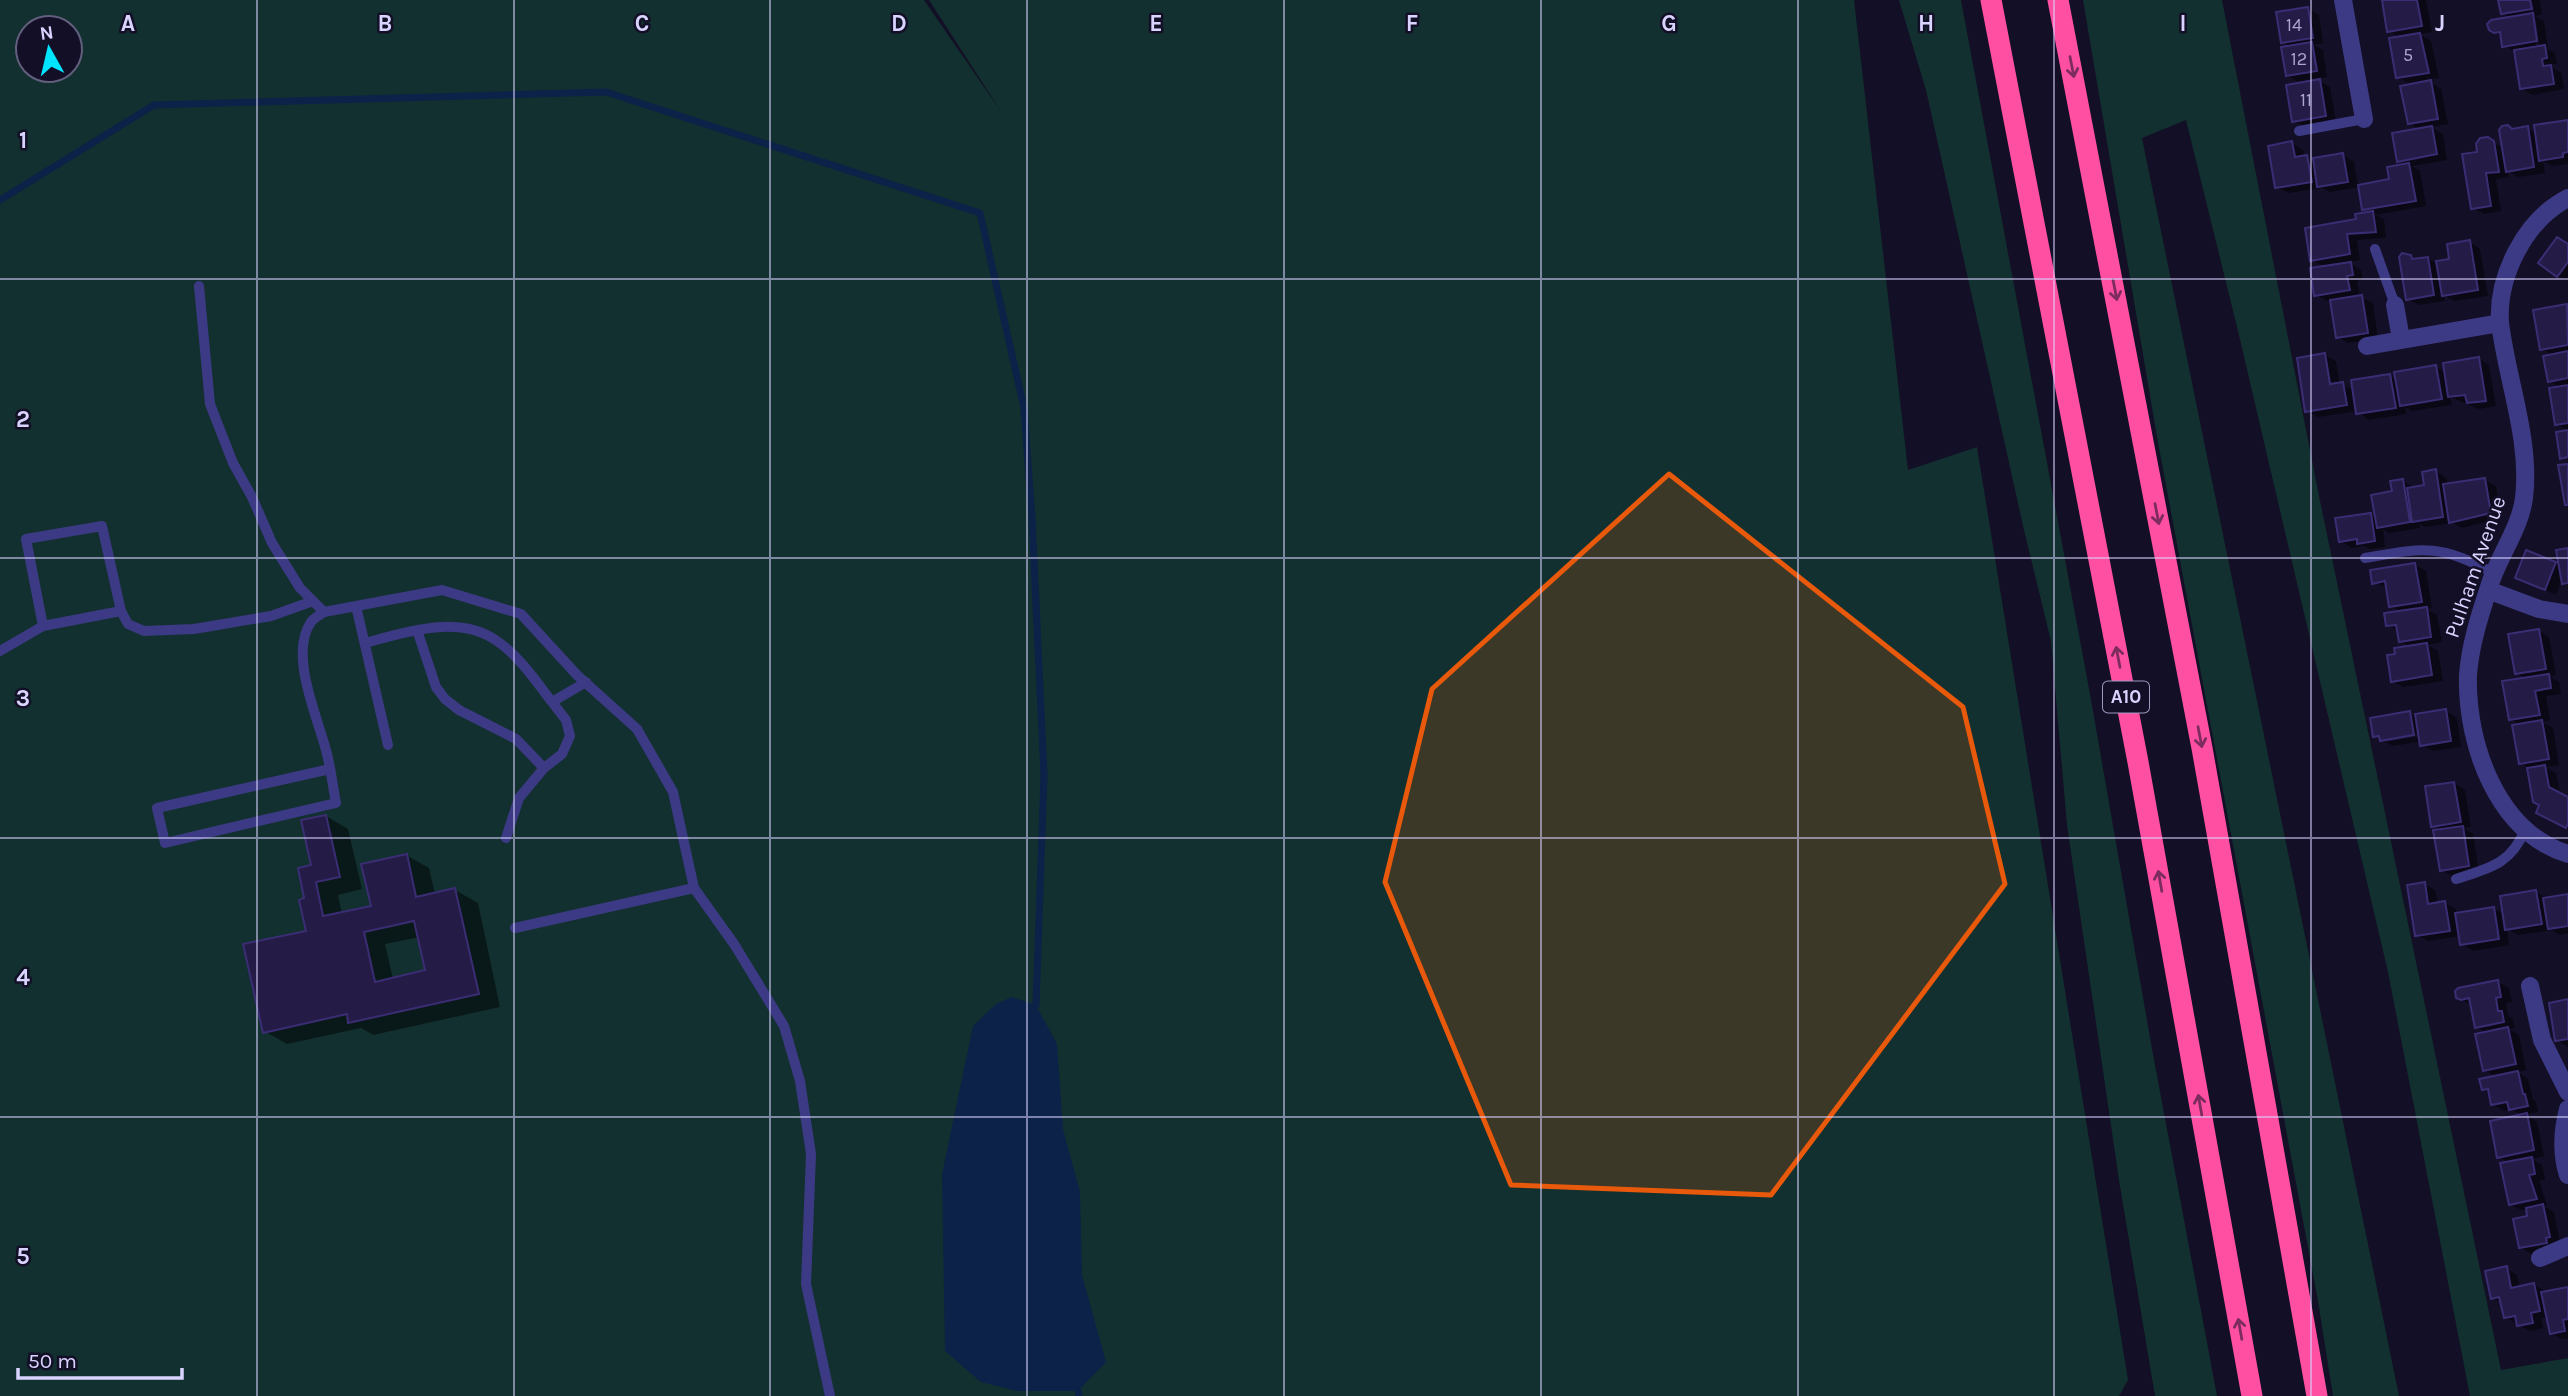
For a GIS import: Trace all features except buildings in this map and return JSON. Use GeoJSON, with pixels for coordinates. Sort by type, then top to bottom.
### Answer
{"type":"FeatureCollection","features":[{"type":"Feature","properties":{"kind":"highway","name":"A10"},"geometry":{"type":"LineString","coordinates":[[1992,0],[2138,761],[2252,1396]]}},
{"type":"Feature","properties":{"kind":"highway"},"geometry":{"type":"LineString","coordinates":[[2059,0],[2202,748],[2318,1396]]}},
{"type":"Feature","properties":{"kind":"street"},"geometry":{"type":"LineString","coordinates":[[2343,0],[2364,119]]}},
{"type":"Feature","properties":{"kind":"street","name":"Pulham Avenue"},"geometry":{"type":"LineString","coordinates":[[2568,198],[2544,214],[2519,247],[2504,283],[2499,310],[2500,323],[2523,449],[2525,484],[2520,511],[2491,581],[2470,654],[2468,677],[2477,746],[2494,790],[2505,808],[2525,830],[2540,841],[2568,854]]}},
{"type":"Feature","properties":{"kind":"street"},"geometry":{"type":"LineString","coordinates":[[2395,305],[2401,339]]}},
{"type":"Feature","properties":{"kind":"street"},"geometry":{"type":"LineString","coordinates":[[2367,346],[2500,323]]}},
{"type":"Feature","properties":{"kind":"street"},"geometry":{"type":"LineString","coordinates":[[2491,581],[2539,609],[2568,614]]}},
{"type":"Feature","properties":{"kind":"street"},"geometry":{"type":"LineString","coordinates":[[2530,986],[2542,1041],[2568,1092]]}},
{"type":"Feature","properties":{"kind":"street"},"geometry":{"type":"LineString","coordinates":[[2568,1109],[2564,1122],[2563,1149],[2568,1175]]}},
{"type":"Feature","properties":{"kind":"street"},"geometry":{"type":"LineString","coordinates":[[2540,1258],[2568,1246]]}},
{"type":"Feature","properties":{"kind":"lane"},"geometry":{"type":"LineString","coordinates":[[2299,131],[2364,119]]}},
{"type":"Feature","properties":{"kind":"lane"},"geometry":{"type":"LineString","coordinates":[[2375,248],[2395,305]]}},
{"type":"Feature","properties":{"kind":"lane"},"geometry":{"type":"LineString","coordinates":[[199,286],[210,404],[233,463],[252,497],[272,543],[299,588],[324,612]]}},
{"type":"Feature","properties":{"kind":"lane"},"geometry":{"type":"LineString","coordinates":[[43,626],[26,540],[102,526],[121,611],[128,624],[144,631],[194,629],[271,616],[313,601]]}},
{"type":"Feature","properties":{"kind":"lane"},"geometry":{"type":"LineString","coordinates":[[2365,558],[2431,549],[2462,557],[2491,581]]}},
{"type":"Feature","properties":{"kind":"lane"},"geometry":{"type":"LineString","coordinates":[[330,769],[157,808],[165,843],[336,803],[330,769],[307,689],[304,662],[304,639],[312,622],[324,612],[442,590],[521,614],[586,682],[637,729],[673,792],[694,888],[734,944],[784,1026],[800,1081],[811,1154],[806,1284],[830,1396]]}},
{"type":"Feature","properties":{"kind":"lane"},"geometry":{"type":"LineString","coordinates":[[356,606],[388,745]]}},
{"type":"Feature","properties":{"kind":"lane"},"geometry":{"type":"LineString","coordinates":[[0,651],[43,626],[121,611]]}},
{"type":"Feature","properties":{"kind":"lane"},"geometry":{"type":"LineString","coordinates":[[365,643],[417,630],[464,628],[496,640],[523,666],[566,720],[570,736],[562,754],[544,768],[519,798],[506,838]]}},
{"type":"Feature","properties":{"kind":"lane"},"geometry":{"type":"LineString","coordinates":[[417,630],[436,687],[445,699],[459,710],[516,739],[544,768]]}},
{"type":"Feature","properties":{"kind":"lane"},"geometry":{"type":"LineString","coordinates":[[552,702],[586,682]]}},
{"type":"Feature","properties":{"kind":"lane"},"geometry":{"type":"LineString","coordinates":[[2456,879],[2497,866],[2519,845],[2525,830]]}},
{"type":"Feature","properties":{"kind":"lane"},"geometry":{"type":"LineString","coordinates":[[515,928],[694,888]]}},
{"type":"Feature","properties":{"kind":"highlighted area"},"geometry":{"type":"Polygon","coordinates":[[[1669,474],[1963,707],[2005,884],[1771,1195],[1511,1185],[1385,882],[1432,689],[1669,474]]]}},
{"type":"Feature","properties":{"kind":"green space"},"geometry":{"type":"Polygon","coordinates":[[[0,0],[924,0],[1002,113],[929,0],[1854,0],[1908,470],[1977,447],[2128,1380],[2119,1396],[0,1396],[0,0]]]}},
{"type":"Feature","properties":{"kind":"green space"},"geometry":{"type":"Polygon","coordinates":[[[1899,0],[1961,0],[2217,1396],[2155,1396],[2119,1180],[2067,825],[2051,641],[1926,90],[1899,0]]]}},
{"type":"Feature","properties":{"kind":"green space"},"geometry":{"type":"Polygon","coordinates":[[[2083,0],[2222,0],[2319,496],[2501,1370],[2568,1358],[2568,1396],[2470,1396],[2388,972],[2186,120],[2142,138],[2399,1396],[2333,1396],[2318,1301],[2157,437],[2083,0]]]}},
{"type":"Feature","properties":{"kind":"water"},"geometry":{"type":"Polygon","coordinates":[[[1012,997],[1036,1005],[1057,1044],[1063,1129],[1080,1192],[1082,1275],[1106,1362],[1078,1391],[1017,1391],[981,1382],[945,1351],[942,1174],[973,1026],[996,1004],[1012,997]]]}},
{"type":"Feature","properties":{"kind":"waterway"},"geometry":{"type":"LineString","coordinates":[[0,200],[154,105],[606,92],[980,213],[1024,408],[1032,518],[1044,775],[1036,1005]]}},
{"type":"Feature","properties":{"kind":"waterway"},"geometry":{"type":"LineString","coordinates":[[1078,1391],[1079,1396]]}}]}
